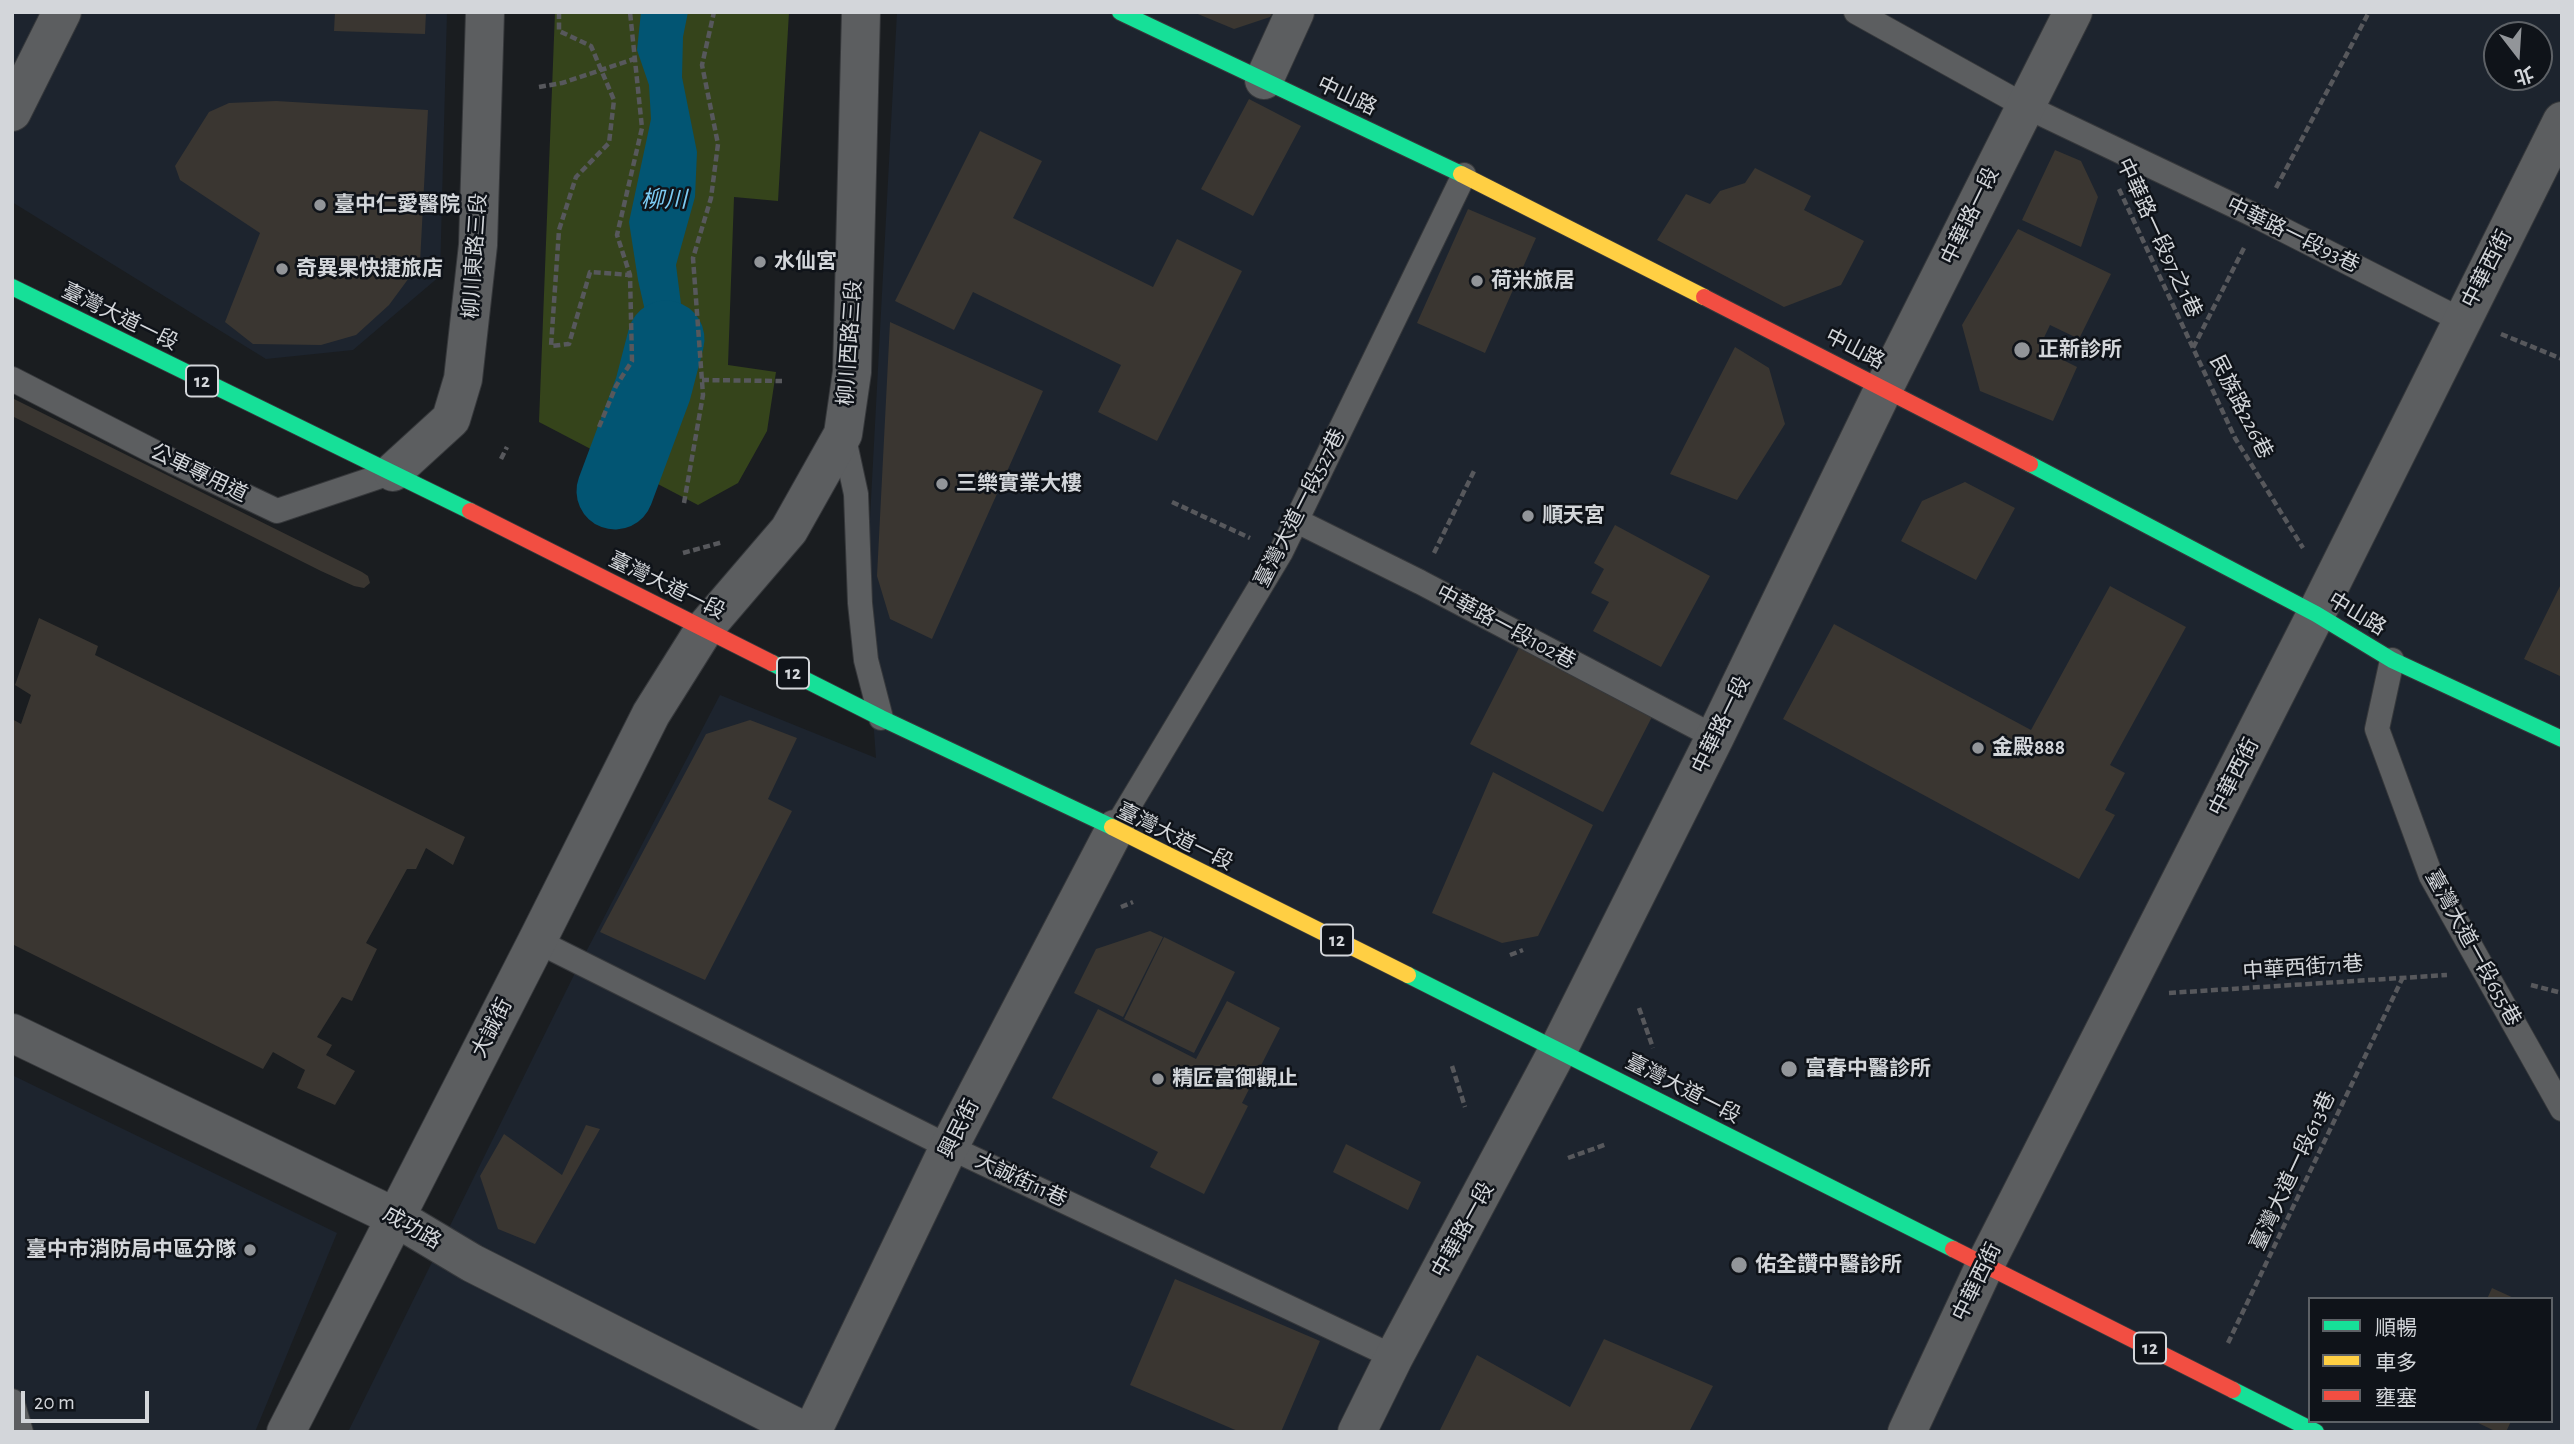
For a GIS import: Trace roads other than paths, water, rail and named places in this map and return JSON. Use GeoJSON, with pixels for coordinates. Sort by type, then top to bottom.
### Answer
{"type":"FeatureCollection","features":[{"type":"Feature","properties":{"kind":"main road","name":"中山路"},"geometry":{"type":"LineString","coordinates":[[1120,12],[1464,175],[1885,388],[2322,601],[2392,660],[2562,739]]}},
{"type":"Feature","properties":{"kind":"main road","name":"臺灣大道一段"},"geometry":{"type":"LineString","coordinates":[[12,287],[393,472],[881,718],[1115,830],[1558,1050],[2316,1432]]}},
{"type":"Feature","properties":{"kind":"street"},"geometry":{"type":"LineString","coordinates":[[12,112],[62,12]]}},
{"type":"Feature","properties":{"kind":"street","name":"柳川東路三段"},"geometry":{"type":"LineString","coordinates":[[393,472],[451,419],[463,379],[478,245],[485,12]]}},
{"type":"Feature","properties":{"kind":"street","name":"柳川西路三段"},"geometry":{"type":"LineString","coordinates":[[705,628],[789,530],[843,434],[852,372],[861,12]]}},
{"type":"Feature","properties":{"kind":"street"},"geometry":{"type":"LineString","coordinates":[[1264,80],[1295,12]]}},
{"type":"Feature","properties":{"kind":"street","name":"中華路一段"},"geometry":{"type":"LineString","coordinates":[[1357,1432],[1394,1357],[1510,1144],[1716,737],[1885,388],[2073,12]]}},
{"type":"Feature","properties":{"kind":"street","name":"中華西街"},"geometry":{"type":"LineString","coordinates":[[1907,1432],[1984,1265],[2123,996],[2562,121]]}},
{"type":"Feature","properties":{"kind":"street","name":"大誠街"},"geometry":{"type":"LineString","coordinates":[[286,1432],[651,713],[705,628]]}},
{"type":"Feature","properties":{"kind":"street","name":"興民街"},"geometry":{"type":"LineString","coordinates":[[812,1432],[949,1147],[1115,830]]}},
{"type":"Feature","properties":{"kind":"street","name":"成功路"},"geometry":{"type":"LineString","coordinates":[[12,1033],[395,1217],[472,1263],[806,1432]]}},
{"type":"Feature","properties":{"kind":"lane","name":"中華路一段93巷"},"geometry":{"type":"LineString","coordinates":[[1856,12],[2025,106],[2260,218],[2461,320]]}},
{"type":"Feature","properties":{"kind":"lane","name":"臺灣大道一段527巷"},"geometry":{"type":"LineString","coordinates":[[1115,830],[1281,552],[1464,175]]}},
{"type":"Feature","properties":{"kind":"lane","name":"公車專用道"},"geometry":{"type":"LineString","coordinates":[[12,379],[277,511],[393,472]]}},
{"type":"Feature","properties":{"kind":"lane"},"geometry":{"type":"LineString","coordinates":[[843,434],[856,494],[860,603],[866,660],[881,718]]}},
{"type":"Feature","properties":{"kind":"lane","name":"中華路一段102巷"},"geometry":{"type":"LineString","coordinates":[[1295,520],[1420,582],[1716,737]]}},
{"type":"Feature","properties":{"kind":"lane","name":"臺灣大道一段655巷"},"geometry":{"type":"LineString","coordinates":[[2392,660],[2377,729],[2431,876],[2562,1109]]}},
{"type":"Feature","properties":{"kind":"lane","name":"大誠街11巷"},"geometry":{"type":"LineString","coordinates":[[537,941],[949,1147],[1394,1357]]}},
{"type":"Feature","properties":{"kind":"lane"},"geometry":{"type":"LineString","coordinates":[[12,1401],[22,1432]]}},
{"type":"Feature","properties":{"kind":"water","name":"柳川"},"geometry":{"type":"Polygon","coordinates":[[[641,12],[688,12],[683,37],[682,77],[697,152],[695,197],[676,265],[686,343],[684,386],[678,431],[664,452],[615,433],[648,324],[629,222],[651,119],[649,85],[637,50],[641,12]]]}},
{"type":"Feature","properties":{"kind":"waterway","name":"柳川"},"geometry":{"type":"LineString","coordinates":[[615,491],[653,389],[666,339]]}},
{"type":"Feature","properties":{"kind":"place","name":"臺中仁愛醫院"},"geometry":{"type":"Point","coordinates":[320,205]}},
{"type":"Feature","properties":{"kind":"place","name":"水仙宮"},"geometry":{"type":"Point","coordinates":[760,262]}},
{"type":"Feature","properties":{"kind":"place","name":"奇異果快捷旅店"},"geometry":{"type":"Point","coordinates":[282,269]}},
{"type":"Feature","properties":{"kind":"place","name":"荷米旅居"},"geometry":{"type":"Point","coordinates":[1477,281]}},
{"type":"Feature","properties":{"kind":"place","name":"正新診所"},"geometry":{"type":"Point","coordinates":[2022,350]}},
{"type":"Feature","properties":{"kind":"place","name":"三樂實業大樓"},"geometry":{"type":"Point","coordinates":[942,484]}},
{"type":"Feature","properties":{"kind":"place","name":"順天宮"},"geometry":{"type":"Point","coordinates":[1528,516]}},
{"type":"Feature","properties":{"kind":"place","name":"金殿888"},"geometry":{"type":"Point","coordinates":[1978,748]}},
{"type":"Feature","properties":{"kind":"place","name":"富春中醫診所"},"geometry":{"type":"Point","coordinates":[1789,1069]}},
{"type":"Feature","properties":{"kind":"place","name":"精匠富御觀止"},"geometry":{"type":"Point","coordinates":[1158,1079]}},
{"type":"Feature","properties":{"kind":"place","name":"臺中市消防局中區分隊"},"geometry":{"type":"Point","coordinates":[250,1250]}},
{"type":"Feature","properties":{"kind":"place","name":"佑全讚中醫診所"},"geometry":{"type":"Point","coordinates":[1739,1265]}}]}
